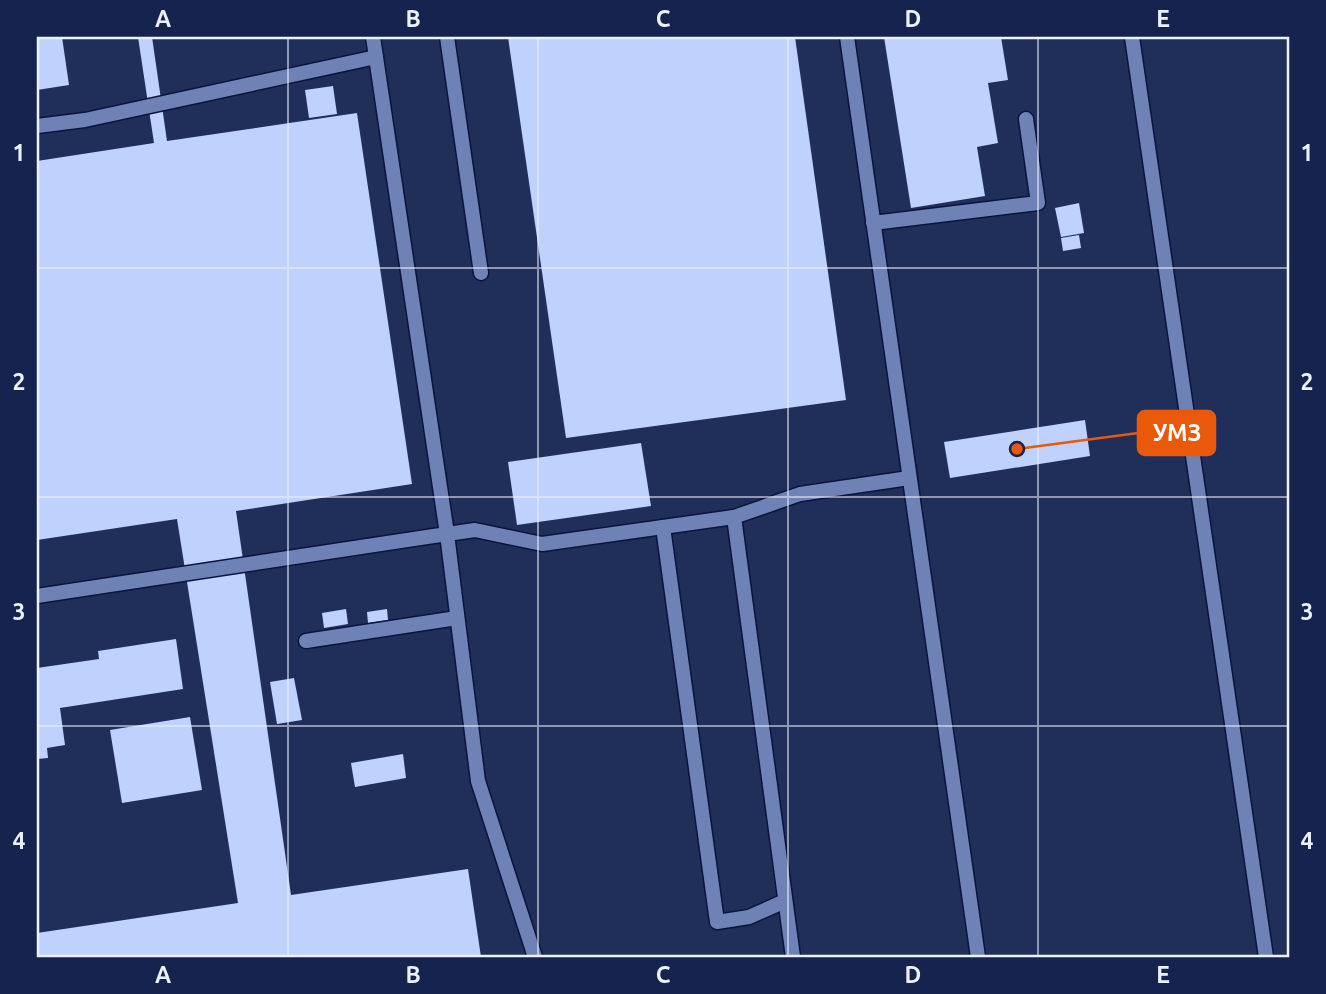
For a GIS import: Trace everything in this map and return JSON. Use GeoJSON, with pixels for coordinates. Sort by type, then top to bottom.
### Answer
{"type":"FeatureCollection","features":[{"type":"Feature","properties":{"kind":"lane"},"geometry":{"type":"LineString","coordinates":[[373,37],[447,534],[478,781],[536,957]]}},
{"type":"Feature","properties":{"kind":"lane"},"geometry":{"type":"LineString","coordinates":[[447,37],[481,273]]}},
{"type":"Feature","properties":{"kind":"lane"},"geometry":{"type":"LineString","coordinates":[[847,37],[978,957]]}},
{"type":"Feature","properties":{"kind":"lane"},"geometry":{"type":"LineString","coordinates":[[1132,37],[1266,957]]}},
{"type":"Feature","properties":{"kind":"lane"},"geometry":{"type":"LineString","coordinates":[[37,126],[85,120],[376,57]]}},
{"type":"Feature","properties":{"kind":"lane"},"geometry":{"type":"LineString","coordinates":[[873,223],[1038,203],[1026,120]]}},
{"type":"Feature","properties":{"kind":"lane"},"geometry":{"type":"LineString","coordinates":[[37,596],[475,530],[541,544],[734,517],[800,494],[909,478]]}},
{"type":"Feature","properties":{"kind":"lane"},"geometry":{"type":"LineString","coordinates":[[734,517],[793,957]]}},
{"type":"Feature","properties":{"kind":"lane"},"geometry":{"type":"LineString","coordinates":[[663,527],[717,922],[748,917],[785,901]]}},
{"type":"Feature","properties":{"kind":"lane"},"geometry":{"type":"LineString","coordinates":[[306,641],[457,618]]}},
{"type":"Feature","properties":{"kind":"building"},"geometry":{"type":"Polygon","coordinates":[[[37,37],[62,37],[69,85],[37,90],[37,37]]]}},
{"type":"Feature","properties":{"kind":"building"},"geometry":{"type":"Polygon","coordinates":[[[138,37],[152,37],[167,141],[357,113],[412,484],[236,511],[291,895],[468,869],[481,957],[37,957],[37,933],[238,903],[177,519],[37,540],[37,161],[154,143],[138,37]]]}},
{"type":"Feature","properties":{"kind":"building"},"geometry":{"type":"Polygon","coordinates":[[[508,37],[795,37],[846,400],[566,438],[508,37]]]}},
{"type":"Feature","properties":{"kind":"building"},"geometry":{"type":"Polygon","coordinates":[[[884,37],[1001,37],[1008,80],[988,83],[998,143],[977,147],[985,196],[911,208],[884,37]]]}},
{"type":"Feature","properties":{"kind":"building"},"geometry":{"type":"Polygon","coordinates":[[[333,86],[337,114],[309,118],[305,90],[333,86]]]}},
{"type":"Feature","properties":{"kind":"building"},"geometry":{"type":"Polygon","coordinates":[[[1079,203],[1084,233],[1061,237],[1055,208],[1079,203]]]}},
{"type":"Feature","properties":{"kind":"building"},"geometry":{"type":"Polygon","coordinates":[[[1079,235],[1081,248],[1063,251],[1061,238],[1079,235]]]}},
{"type":"Feature","properties":{"kind":"building"},"geometry":{"type":"Polygon","coordinates":[[[1085,420],[1090,456],[950,478],[944,442],[1085,420]]]}},
{"type":"Feature","properties":{"kind":"building"},"geometry":{"type":"Polygon","coordinates":[[[1154,438],[1157,452],[1143,455],[1140,440],[1154,438]]]}},
{"type":"Feature","properties":{"kind":"building"},"geometry":{"type":"Polygon","coordinates":[[[641,443],[651,506],[517,525],[508,462],[641,443]]]}},
{"type":"Feature","properties":{"kind":"building"},"geometry":{"type":"Polygon","coordinates":[[[346,609],[348,624],[324,628],[322,613],[346,609]]]}},
{"type":"Feature","properties":{"kind":"building"},"geometry":{"type":"Polygon","coordinates":[[[387,609],[388,620],[368,623],[367,612],[387,609]]]}},
{"type":"Feature","properties":{"kind":"building"},"geometry":{"type":"Polygon","coordinates":[[[176,639],[183,689],[60,708],[65,745],[47,748],[48,758],[37,759],[37,668],[99,659],[98,651],[176,639]]]}},
{"type":"Feature","properties":{"kind":"building"},"geometry":{"type":"Polygon","coordinates":[[[294,678],[302,720],[277,724],[270,682],[294,678]]]}},
{"type":"Feature","properties":{"kind":"building"},"geometry":{"type":"Polygon","coordinates":[[[190,717],[202,790],[122,803],[110,730],[190,717]]]}},
{"type":"Feature","properties":{"kind":"building"},"geometry":{"type":"Polygon","coordinates":[[[403,754],[406,778],[355,787],[351,763],[403,754]]]}},
{"type":"Feature","properties":{"kind":"place","name":"УМЗ"},"geometry":{"type":"Point","coordinates":[1017,449]}}]}
